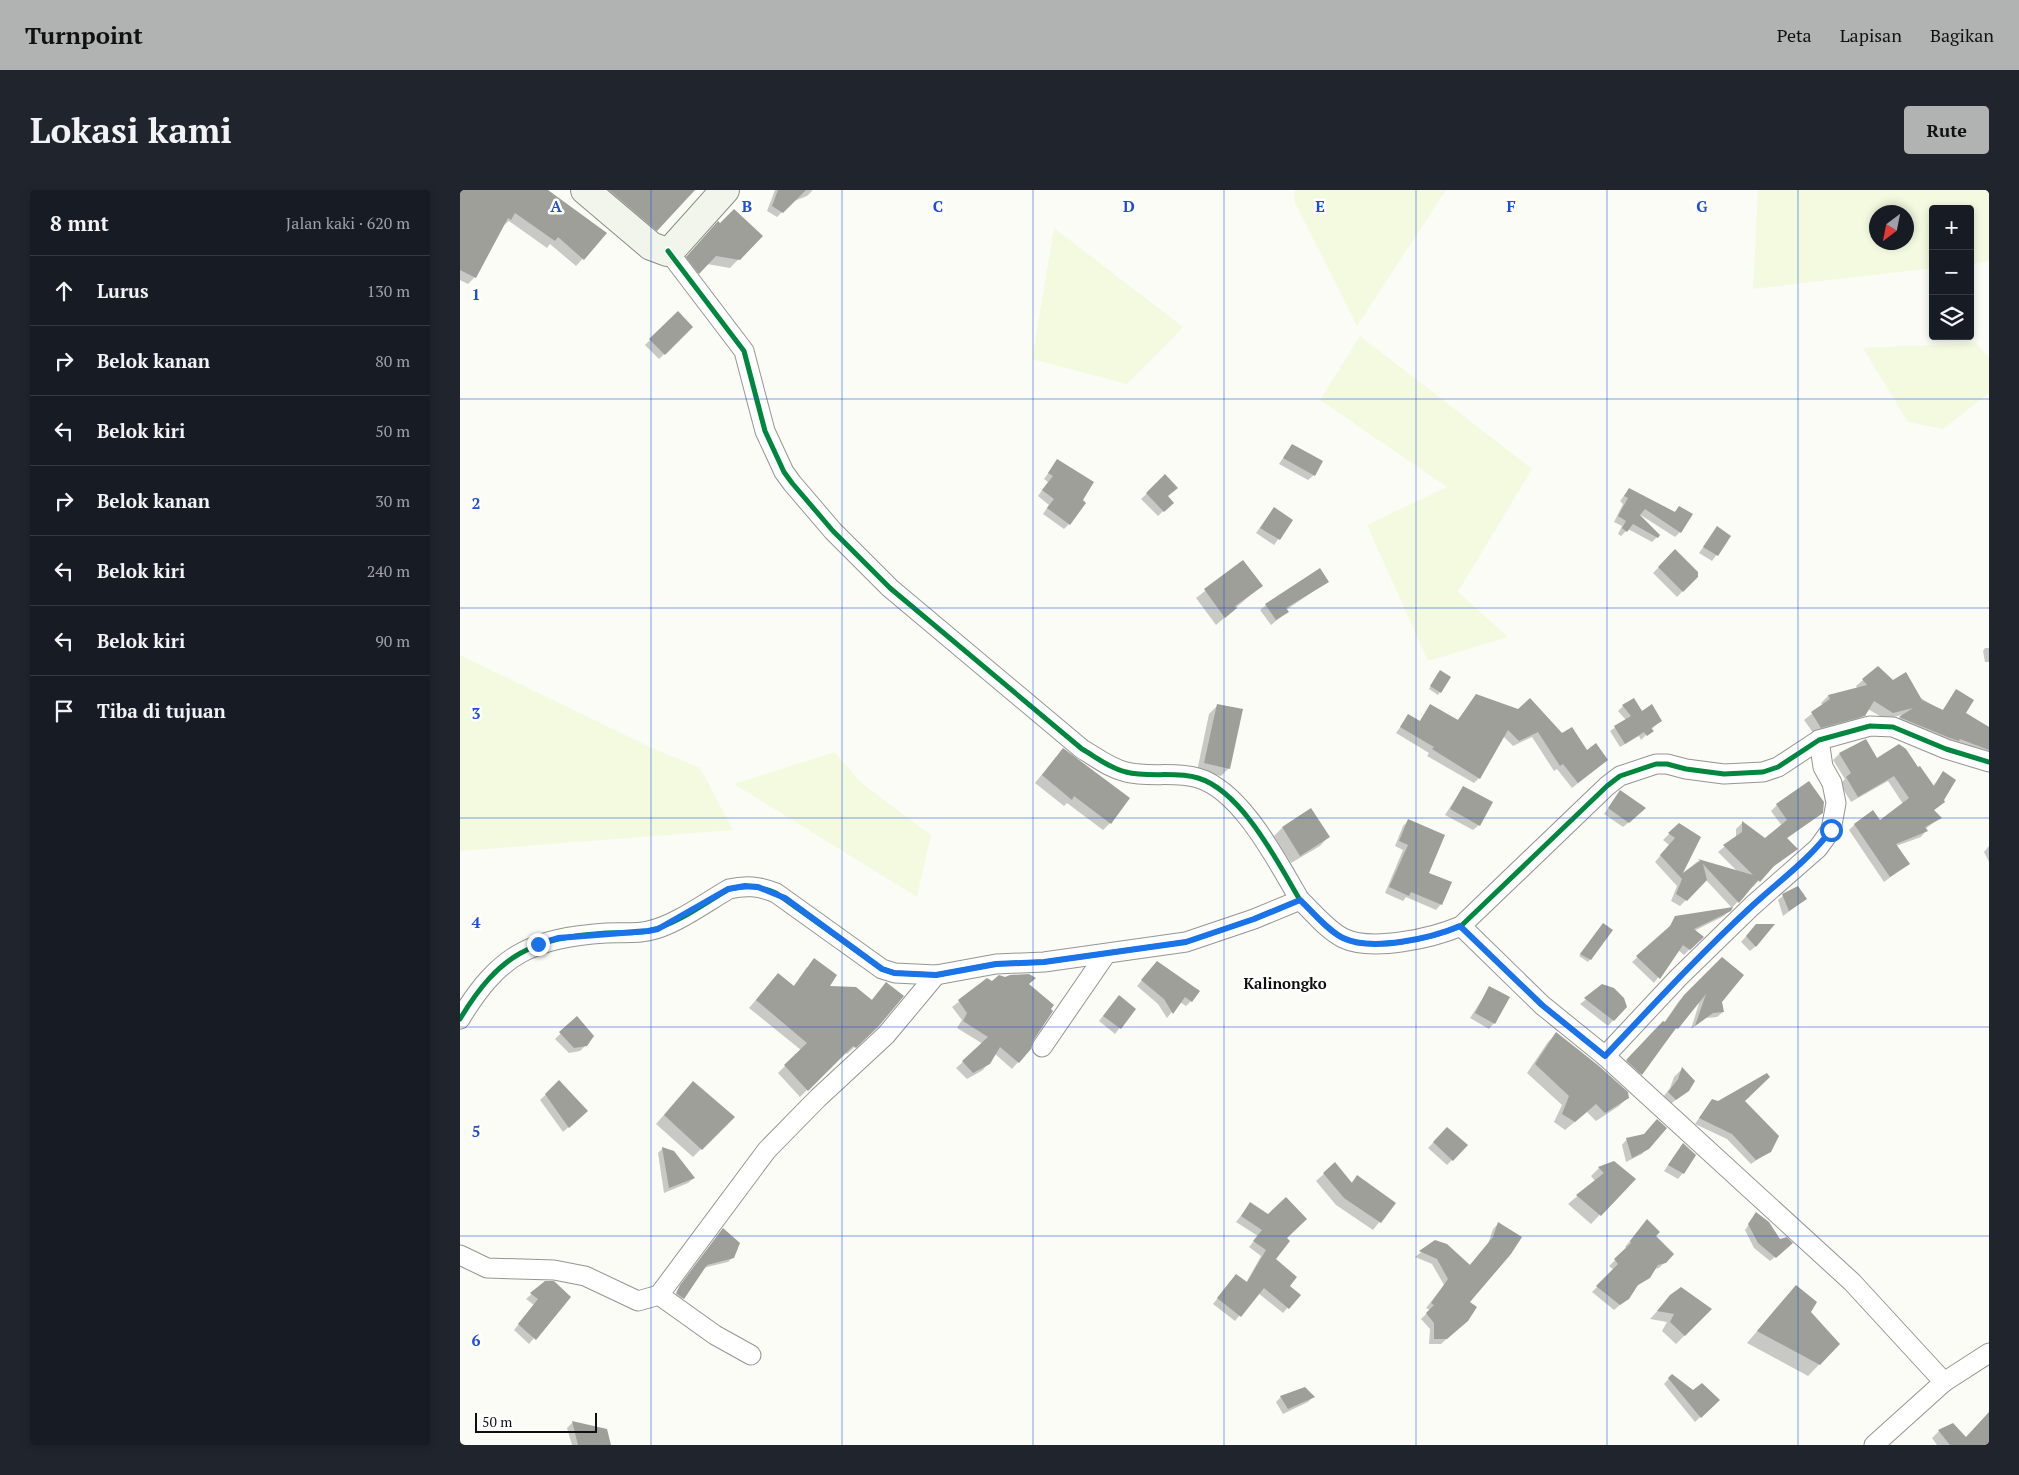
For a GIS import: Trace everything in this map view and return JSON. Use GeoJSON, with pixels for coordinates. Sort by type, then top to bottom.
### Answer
{"type":"FeatureCollection","features":[{"type":"Feature","properties":{"kind":"street"},"geometry":{"type":"LineString","coordinates":[[585,190],[651,246],[660,251],[668,251],[725,190]]}},
{"type":"Feature","properties":{"kind":"street"},"geometry":{"type":"LineString","coordinates":[[668,251],[744,351],[765,431],[774,453],[792,483],[833,531],[890,588],[1082,749],[1112,768],[1126,773],[1192,777],[1216,786],[1245,815],[1260,834],[1300,900],[1330,928],[1351,941],[1368,944],[1416,940],[1442,934],[1460,926],[1597,795],[1620,776],[1656,764],[1667,764],[1695,771],[1724,774],[1763,772],[1778,767],[1819,740],[1870,726],[1893,726],[1946,749],[1989,762]]}},
{"type":"Feature","properties":{"kind":"street"},"geometry":{"type":"LineString","coordinates":[[1605,1056],[1678,978],[1752,906],[1818,848],[1831,830],[1836,803],[1832,784],[1824,767],[1819,740]]}},
{"type":"Feature","properties":{"kind":"street"},"geometry":{"type":"LineString","coordinates":[[460,1019],[471,1000],[498,969],[522,952],[538,944],[558,938],[607,933],[639,933],[658,929],[728,889],[745,886],[766,889],[785,898],[882,969],[894,973],[936,975],[996,964],[1044,962],[1186,942],[1254,919],[1300,900]]}},
{"type":"Feature","properties":{"kind":"street"},"geometry":{"type":"LineString","coordinates":[[1460,926],[1542,1005],[1605,1056],[1852,1282],[1944,1382]]}},
{"type":"Feature","properties":{"kind":"street"},"geometry":{"type":"LineString","coordinates":[[1042,1046],[1106,954]]}},
{"type":"Feature","properties":{"kind":"street"},"geometry":{"type":"LineString","coordinates":[[460,1255],[488,1268],[554,1270],[584,1276],[638,1301],[659,1295],[767,1150],[818,1098],[886,1035],[936,975]]}},
{"type":"Feature","properties":{"kind":"street"},"geometry":{"type":"LineString","coordinates":[[659,1295],[715,1335],[751,1355]]}},
{"type":"Feature","properties":{"kind":"street"},"geometry":{"type":"LineString","coordinates":[[1874,1445],[1944,1382],[1989,1353]]}},
{"type":"Feature","properties":{"kind":"green space"},"geometry":{"type":"Polygon","coordinates":[[[1295,190],[1446,190],[1357,326],[1294,201],[1295,190]]]}},
{"type":"Feature","properties":{"kind":"green space"},"geometry":{"type":"Polygon","coordinates":[[[1758,190],[1989,190],[1989,261],[1974,263],[1974,205],[1929,205],[1929,268],[1753,289],[1758,190]]]}},
{"type":"Feature","properties":{"kind":"green space"},"geometry":{"type":"Polygon","coordinates":[[[1054,228],[1183,327],[1127,384],[1032,359],[1054,228]]]}},
{"type":"Feature","properties":{"kind":"green space"},"geometry":{"type":"Polygon","coordinates":[[[1360,336],[1532,469],[1458,592],[1508,637],[1428,661],[1367,525],[1447,487],[1320,400],[1360,336]]]}},
{"type":"Feature","properties":{"kind":"green space"},"geometry":{"type":"Polygon","coordinates":[[[1976,343],[1989,358],[1989,393],[1943,429],[1908,422],[1863,348],[1976,343]]]}},
{"type":"Feature","properties":{"kind":"green space"},"geometry":{"type":"Polygon","coordinates":[[[460,655],[650,747],[700,768],[733,830],[460,851],[460,655]]]}},
{"type":"Feature","properties":{"kind":"green space"},"geometry":{"type":"Polygon","coordinates":[[[835,752],[859,781],[931,835],[917,897],[734,784],[835,752]]]}},
{"type":"Feature","properties":{"kind":"building"},"geometry":{"type":"Polygon","coordinates":[[[460,190],[548,190],[607,233],[584,260],[558,237],[555,241],[515,213],[511,220],[508,218],[476,278],[460,270],[460,190]]]}},
{"type":"Feature","properties":{"kind":"building"},"geometry":{"type":"Polygon","coordinates":[[[609,190],[695,190],[657,231],[609,190]]]}},
{"type":"Feature","properties":{"kind":"building"},"geometry":{"type":"Polygon","coordinates":[[[778,190],[806,190],[783,213],[772,206],[778,190]]]}},
{"type":"Feature","properties":{"kind":"building"},"geometry":{"type":"Polygon","coordinates":[[[734,209],[763,236],[740,260],[716,256],[699,274],[686,257],[718,221],[720,223],[734,209]]]}},
{"type":"Feature","properties":{"kind":"building"},"geometry":{"type":"Polygon","coordinates":[[[678,311],[693,327],[665,355],[649,339],[678,311]]]}},
{"type":"Feature","properties":{"kind":"building"},"geometry":{"type":"Polygon","coordinates":[[[1292,444],[1323,461],[1315,476],[1283,458],[1292,444]]]}},
{"type":"Feature","properties":{"kind":"building"},"geometry":{"type":"Polygon","coordinates":[[[1057,459],[1094,482],[1083,500],[1086,503],[1070,525],[1047,508],[1054,499],[1042,490],[1053,476],[1048,473],[1057,459]]]}},
{"type":"Feature","properties":{"kind":"building"},"geometry":{"type":"Polygon","coordinates":[[[1165,474],[1178,488],[1168,496],[1174,503],[1164,512],[1146,493],[1165,474]]]}},
{"type":"Feature","properties":{"kind":"building"},"geometry":{"type":"Polygon","coordinates":[[[1629,488],[1675,512],[1679,506],[1693,514],[1681,533],[1645,509],[1640,515],[1660,535],[1658,538],[1633,524],[1627,532],[1622,528],[1626,521],[1618,516],[1628,498],[1624,496],[1629,488]]]}},
{"type":"Feature","properties":{"kind":"building"},"geometry":{"type":"Polygon","coordinates":[[[1274,507],[1293,520],[1280,540],[1260,528],[1274,507]]]}},
{"type":"Feature","properties":{"kind":"building"},"geometry":{"type":"Polygon","coordinates":[[[1717,526],[1731,536],[1718,556],[1703,547],[1717,526]]]}},
{"type":"Feature","properties":{"kind":"building"},"geometry":{"type":"Polygon","coordinates":[[[1675,549],[1698,572],[1698,577],[1683,592],[1658,567],[1675,549]]]}},
{"type":"Feature","properties":{"kind":"building"},"geometry":{"type":"Polygon","coordinates":[[[1243,560],[1263,586],[1235,606],[1237,608],[1225,618],[1204,589],[1243,560]]]}},
{"type":"Feature","properties":{"kind":"building"},"geometry":{"type":"Polygon","coordinates":[[[1320,568],[1329,582],[1286,608],[1289,612],[1276,620],[1265,604],[1320,568]]]}},
{"type":"Feature","properties":{"kind":"building"},"geometry":{"type":"Polygon","coordinates":[[[1878,666],[1893,680],[1906,672],[1922,700],[1943,710],[1956,689],[1974,700],[1966,713],[1989,727],[1989,750],[1960,739],[1959,741],[1950,738],[1899,717],[1913,708],[1893,713],[1874,701],[1865,716],[1821,728],[1811,712],[1830,699],[1828,695],[1867,685],[1862,679],[1878,666]]]}},
{"type":"Feature","properties":{"kind":"building"},"geometry":{"type":"Polygon","coordinates":[[[1440,670],[1451,677],[1441,693],[1430,686],[1440,670]]]}},
{"type":"Feature","properties":{"kind":"building"},"geometry":{"type":"Polygon","coordinates":[[[1476,694],[1518,709],[1530,698],[1562,733],[1572,727],[1587,750],[1596,743],[1608,760],[1578,783],[1563,764],[1560,766],[1538,732],[1519,741],[1508,730],[1480,779],[1432,749],[1434,747],[1400,727],[1408,714],[1420,721],[1430,704],[1458,720],[1476,694]]]}},
{"type":"Feature","properties":{"kind":"building"},"geometry":{"type":"Polygon","coordinates":[[[1634,698],[1642,711],[1652,704],[1662,721],[1651,728],[1654,731],[1647,736],[1644,732],[1625,744],[1614,726],[1631,716],[1622,705],[1634,698]]]}},
{"type":"Feature","properties":{"kind":"building"},"geometry":{"type":"Polygon","coordinates":[[[1217,704],[1243,709],[1230,769],[1204,763],[1217,704]]]}},
{"type":"Feature","properties":{"kind":"building"},"geometry":{"type":"Polygon","coordinates":[[[1866,739],[1877,758],[1899,744],[1906,749],[1934,786],[1943,771],[1956,780],[1944,800],[1945,802],[1934,810],[1942,818],[1925,827],[1928,831],[1896,844],[1910,864],[1890,877],[1854,824],[1873,810],[1880,820],[1909,798],[1894,776],[1858,797],[1846,777],[1851,773],[1839,753],[1866,739]]]}},
{"type":"Feature","properties":{"kind":"building"},"geometry":{"type":"Polygon","coordinates":[[[1063,748],[1130,798],[1111,824],[1074,796],[1072,800],[1042,775],[1063,748]]]}},
{"type":"Feature","properties":{"kind":"building"},"geometry":{"type":"Polygon","coordinates":[[[1809,781],[1824,802],[1823,813],[1787,838],[1798,849],[1774,866],[1760,882],[1758,880],[1739,903],[1703,864],[1707,880],[1687,901],[1676,894],[1682,879],[1660,855],[1675,838],[1668,833],[1679,823],[1701,837],[1683,873],[1700,861],[1698,859],[1753,875],[1723,845],[1742,832],[1742,821],[1765,838],[1787,820],[1776,804],[1809,781]]]}},
{"type":"Feature","properties":{"kind":"building"},"geometry":{"type":"Polygon","coordinates":[[[1463,786],[1493,802],[1480,826],[1450,809],[1463,786]]]}},
{"type":"Feature","properties":{"kind":"building"},"geometry":{"type":"Polygon","coordinates":[[[1620,790],[1646,808],[1629,823],[1608,808],[1620,790]]]}},
{"type":"Feature","properties":{"kind":"building"},"geometry":{"type":"Polygon","coordinates":[[[1311,808],[1330,837],[1300,856],[1282,827],[1311,808]]]}},
{"type":"Feature","properties":{"kind":"building"},"geometry":{"type":"Polygon","coordinates":[[[1408,819],[1445,835],[1429,873],[1452,882],[1442,905],[1411,892],[1409,896],[1389,887],[1408,845],[1399,841],[1408,819]]]}},
{"type":"Feature","properties":{"kind":"building"},"geometry":{"type":"Polygon","coordinates":[[[1798,886],[1807,899],[1789,911],[1782,894],[1798,886]]]}},
{"type":"Feature","properties":{"kind":"building"},"geometry":{"type":"Polygon","coordinates":[[[1733,907],[1731,911],[1694,929],[1704,937],[1690,950],[1683,945],[1660,979],[1636,956],[1670,926],[1675,916],[1733,907]]]}},
{"type":"Feature","properties":{"kind":"building"},"geometry":{"type":"Polygon","coordinates":[[[1603,923],[1613,930],[1591,960],[1580,954],[1603,923]]]}},
{"type":"Feature","properties":{"kind":"building"},"geometry":{"type":"Polygon","coordinates":[[[1756,924],[1775,924],[1756,947],[1746,936],[1756,924]]]}},
{"type":"Feature","properties":{"kind":"building"},"geometry":{"type":"Polygon","coordinates":[[[1722,957],[1744,975],[1722,1002],[1724,1012],[1713,1013],[1695,1026],[1706,994],[1678,1029],[1676,1028],[1642,1075],[1626,1060],[1663,1021],[1665,1022],[1684,995],[1722,957]]]}},
{"type":"Feature","properties":{"kind":"building"},"geometry":{"type":"Polygon","coordinates":[[[814,958],[837,975],[830,986],[856,987],[872,1000],[886,982],[904,996],[878,1027],[856,1048],[853,1046],[808,1091],[784,1065],[807,1043],[756,1000],[778,973],[794,986],[814,958]]]}},
{"type":"Feature","properties":{"kind":"building"},"geometry":{"type":"Polygon","coordinates":[[[1157,961],[1200,991],[1192,1002],[1185,997],[1173,1014],[1164,999],[1141,980],[1157,961]]]}},
{"type":"Feature","properties":{"kind":"building"},"geometry":{"type":"Polygon","coordinates":[[[1029,974],[1036,978],[1029,984],[1054,1005],[1051,1009],[1053,1011],[1033,1041],[1031,1049],[1019,1063],[1000,1047],[990,1064],[973,1073],[962,1061],[988,1037],[963,1021],[967,1013],[958,1000],[987,978],[992,981],[999,975],[1005,977],[1029,974]]]}},
{"type":"Feature","properties":{"kind":"building"},"geometry":{"type":"Polygon","coordinates":[[[1602,984],[1614,988],[1624,998],[1627,1007],[1614,1021],[1584,998],[1602,984]]]}},
{"type":"Feature","properties":{"kind":"building"},"geometry":{"type":"Polygon","coordinates":[[[1489,986],[1510,997],[1495,1024],[1475,1013],[1489,986]]]}},
{"type":"Feature","properties":{"kind":"building"},"geometry":{"type":"Polygon","coordinates":[[[1119,995],[1136,1009],[1121,1029],[1103,1016],[1119,995]]]}},
{"type":"Feature","properties":{"kind":"building"},"geometry":{"type":"Polygon","coordinates":[[[577,1016],[594,1036],[587,1046],[574,1048],[559,1032],[577,1016]]]}},
{"type":"Feature","properties":{"kind":"building"},"geometry":{"type":"Polygon","coordinates":[[[1556,1032],[1628,1092],[1629,1098],[1605,1113],[1596,1104],[1575,1122],[1562,1114],[1569,1096],[1535,1064],[1556,1032]]]}},
{"type":"Feature","properties":{"kind":"building"},"geometry":{"type":"Polygon","coordinates":[[[1682,1067],[1695,1081],[1689,1091],[1676,1100],[1668,1092],[1678,1079],[1682,1067]]]}},
{"type":"Feature","properties":{"kind":"building"},"geometry":{"type":"Polygon","coordinates":[[[1767,1073],[1770,1077],[1745,1101],[1779,1136],[1771,1152],[1756,1160],[1732,1134],[1699,1118],[1712,1099],[1718,1101],[1767,1073]]]}},
{"type":"Feature","properties":{"kind":"building"},"geometry":{"type":"Polygon","coordinates":[[[559,1080],[588,1111],[569,1128],[545,1094],[559,1080]]]}},
{"type":"Feature","properties":{"kind":"building"},"geometry":{"type":"Polygon","coordinates":[[[693,1081],[735,1117],[702,1150],[664,1115],[693,1081]]]}},
{"type":"Feature","properties":{"kind":"building"},"geometry":{"type":"Polygon","coordinates":[[[1657,1119],[1667,1128],[1649,1149],[1632,1158],[1626,1138],[1644,1134],[1657,1119]]]}},
{"type":"Feature","properties":{"kind":"building"},"geometry":{"type":"Polygon","coordinates":[[[1447,1127],[1468,1145],[1453,1161],[1433,1142],[1447,1127]]]}},
{"type":"Feature","properties":{"kind":"building"},"geometry":{"type":"Polygon","coordinates":[[[1683,1143],[1696,1155],[1684,1174],[1668,1165],[1683,1143]]]}},
{"type":"Feature","properties":{"kind":"building"},"geometry":{"type":"Polygon","coordinates":[[[662,1147],[674,1151],[695,1178],[669,1188],[662,1147]]]}},
{"type":"Feature","properties":{"kind":"building"},"geometry":{"type":"Polygon","coordinates":[[[1614,1161],[1636,1179],[1601,1216],[1576,1195],[1604,1173],[1598,1167],[1614,1161]]]}},
{"type":"Feature","properties":{"kind":"building"},"geometry":{"type":"Polygon","coordinates":[[[1335,1162],[1352,1183],[1357,1175],[1396,1203],[1381,1223],[1344,1198],[1323,1173],[1335,1162]]]}},
{"type":"Feature","properties":{"kind":"building"},"geometry":{"type":"Polygon","coordinates":[[[1286,1197],[1307,1219],[1287,1238],[1290,1241],[1276,1259],[1297,1277],[1290,1286],[1301,1295],[1289,1309],[1264,1288],[1241,1317],[1217,1298],[1236,1274],[1247,1282],[1266,1250],[1253,1241],[1262,1230],[1241,1216],[1250,1202],[1268,1214],[1286,1197]]]}},
{"type":"Feature","properties":{"kind":"building"},"geometry":{"type":"Polygon","coordinates":[[[1756,1212],[1769,1222],[1780,1239],[1787,1237],[1793,1243],[1776,1258],[1758,1243],[1748,1224],[1756,1212]]]}},
{"type":"Feature","properties":{"kind":"building"},"geometry":{"type":"Polygon","coordinates":[[[1647,1219],[1660,1232],[1656,1236],[1674,1254],[1666,1263],[1658,1265],[1650,1278],[1638,1285],[1629,1299],[1620,1305],[1596,1286],[1618,1264],[1614,1259],[1631,1243],[1630,1241],[1647,1219]]]}},
{"type":"Feature","properties":{"kind":"building"},"geometry":{"type":"Polygon","coordinates":[[[1498,1222],[1522,1237],[1511,1254],[1470,1302],[1477,1307],[1468,1321],[1447,1339],[1434,1339],[1434,1323],[1426,1313],[1434,1305],[1431,1303],[1448,1279],[1437,1259],[1419,1251],[1435,1240],[1447,1244],[1470,1265],[1493,1237],[1498,1222]]]}},
{"type":"Feature","properties":{"kind":"building"},"geometry":{"type":"Polygon","coordinates":[[[723,1228],[740,1243],[734,1258],[707,1265],[684,1299],[676,1293],[680,1285],[723,1228]]]}},
{"type":"Feature","properties":{"kind":"building"},"geometry":{"type":"Polygon","coordinates":[[[545,1281],[554,1281],[571,1297],[536,1340],[518,1324],[538,1299],[530,1293],[545,1281]]]}},
{"type":"Feature","properties":{"kind":"building"},"geometry":{"type":"Polygon","coordinates":[[[1796,1285],[1817,1302],[1811,1312],[1840,1344],[1820,1365],[1757,1331],[1796,1285]]]}},
{"type":"Feature","properties":{"kind":"building"},"geometry":{"type":"Polygon","coordinates":[[[1681,1287],[1712,1309],[1685,1336],[1670,1322],[1674,1314],[1657,1311],[1670,1295],[1681,1287]]]}},
{"type":"Feature","properties":{"kind":"building"},"geometry":{"type":"Polygon","coordinates":[[[1672,1374],[1693,1390],[1702,1383],[1720,1400],[1701,1418],[1668,1378],[1672,1374]]]}},
{"type":"Feature","properties":{"kind":"building"},"geometry":{"type":"Polygon","coordinates":[[[1305,1387],[1315,1397],[1288,1409],[1280,1396],[1305,1387]]]}},
{"type":"Feature","properties":{"kind":"building"},"geometry":{"type":"Polygon","coordinates":[[[1989,1412],[1989,1445],[1950,1445],[1938,1430],[1953,1423],[1966,1437],[1989,1412]]]}},
{"type":"Feature","properties":{"kind":"building"},"geometry":{"type":"Polygon","coordinates":[[[572,1421],[607,1429],[611,1445],[578,1445],[572,1421]]]}},
{"type":"Feature","properties":{"kind":"cycle path"},"geometry":{"type":"LineString","coordinates":[[668,251],[744,351],[765,431],[784,472],[833,531],[890,588],[1082,749],[1108,765],[1126,772],[1189,776],[1214,785],[1229,797],[1257,830],[1300,900]]}},
{"type":"Feature","properties":{"kind":"cycle path"},"geometry":{"type":"LineString","coordinates":[[460,1019],[474,997],[489,979],[504,965],[538,945],[580,935],[632,933],[658,928],[679,919],[729,889],[752,887],[776,893],[882,969],[895,973],[936,975],[996,964],[1044,962],[1186,942],[1254,919],[1300,900],[1337,935],[1355,942],[1386,944],[1419,939],[1461,926],[1607,786],[1620,776],[1656,764],[1667,764],[1686,769],[1724,774],[1763,772],[1778,767],[1819,740],[1870,726],[1893,727],[1946,749],[1989,762]]}},
{"type":"Feature","properties":{"kind":"district","name":"Kalinongko"},"geometry":{"type":"Point","coordinates":[1285,983]}},
{"type":"Feature","properties":{"kind":"route"},"geometry":{"type":"LineString","coordinates":[[538,944],[558,938],[607,933],[639,933],[658,929],[728,889],[752,886],[766,889],[785,898],[882,969],[894,973],[912,975],[936,975],[996,964],[1044,962],[1186,942],[1254,919],[1300,900],[1341,937],[1368,944],[1416,940],[1442,934],[1460,926],[1542,1005],[1605,1056],[1678,978],[1752,906],[1818,848],[1831,830]]}}]}
